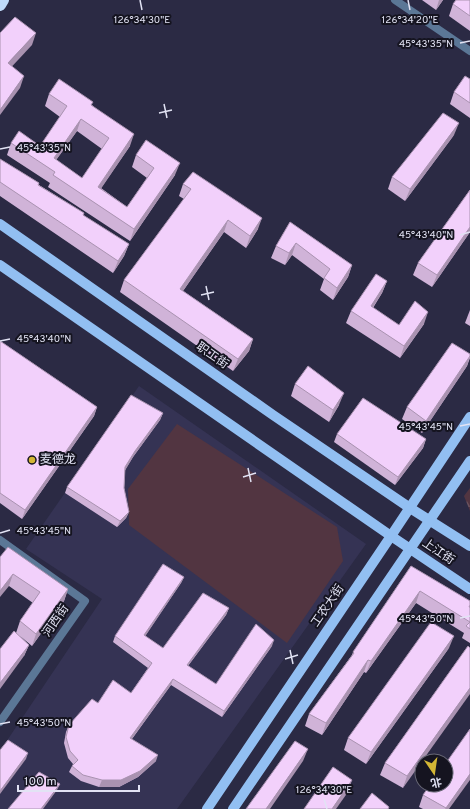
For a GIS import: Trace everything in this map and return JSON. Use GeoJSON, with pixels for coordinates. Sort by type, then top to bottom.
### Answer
{"type":"FeatureCollection","features":[{"type":"Feature","properties":{"kind":"highway"},"geometry":{"type":"LineString","coordinates":[[0,5],[3,0]]}},
{"type":"Feature","properties":{"kind":"main road","name":"职工街"},"geometry":{"type":"LineString","coordinates":[[0,224],[260,406],[410,508]]}},
{"type":"Feature","properties":{"kind":"main road"},"geometry":{"type":"LineString","coordinates":[[0,265],[391,536]]}},
{"type":"Feature","properties":{"kind":"main road","name":"工农大街"},"geometry":{"type":"LineString","coordinates":[[207,809],[470,417]]}},
{"type":"Feature","properties":{"kind":"main road"},"geometry":{"type":"LineString","coordinates":[[233,809],[470,461]]}},
{"type":"Feature","properties":{"kind":"main road","name":"上江街"},"geometry":{"type":"LineString","coordinates":[[410,508],[470,546]]}},
{"type":"Feature","properties":{"kind":"main road","name":"上江街"},"geometry":{"type":"LineString","coordinates":[[391,536],[470,590]]}},
{"type":"Feature","properties":{"kind":"street"},"geometry":{"type":"LineString","coordinates":[[395,0],[470,51]]}},
{"type":"Feature","properties":{"kind":"street","name":"河西街"},"geometry":{"type":"LineString","coordinates":[[0,540],[85,601],[0,722]]}},
{"type":"Feature","properties":{"kind":"shaded area"},"geometry":{"type":"Polygon","coordinates":[[[139,386],[366,544],[177,809],[0,809],[0,751],[102,599],[26,549],[139,386]]]}},
{"type":"Feature","properties":{"kind":"green space"},"geometry":{"type":"Polygon","coordinates":[[[177,424],[337,527],[343,561],[287,643],[129,525],[128,489],[177,424]]]}},
{"type":"Feature","properties":{"kind":"green space"},"geometry":{"type":"Polygon","coordinates":[[[470,488],[470,511],[464,496],[470,488]]]}},
{"type":"Feature","properties":{"kind":"building"},"geometry":{"type":"Polygon","coordinates":[[[456,0],[470,0],[470,16],[453,4],[456,0]]]}},
{"type":"Feature","properties":{"kind":"building"},"geometry":{"type":"Polygon","coordinates":[[[15,17],[36,33],[8,63],[24,76],[0,110],[0,33],[15,17]]]}},
{"type":"Feature","properties":{"kind":"building"},"geometry":{"type":"Polygon","coordinates":[[[465,76],[470,79],[470,103],[454,92],[465,76]]]}},
{"type":"Feature","properties":{"kind":"building"},"geometry":{"type":"Polygon","coordinates":[[[59,79],[93,102],[91,105],[134,134],[98,187],[127,207],[154,168],[136,155],[146,140],[180,163],[134,229],[53,175],[55,172],[11,143],[19,131],[40,146],[67,106],[49,94],[59,79]],[[81,119],[54,158],[82,178],[109,138],[81,119]]]}},
{"type":"Feature","properties":{"kind":"building"},"geometry":{"type":"Polygon","coordinates":[[[443,113],[459,123],[410,189],[392,177],[443,113]]]}},
{"type":"Feature","properties":{"kind":"building"},"geometry":{"type":"Polygon","coordinates":[[[0,159],[39,183],[38,185],[84,213],[83,215],[129,244],[118,261],[0,182],[0,159]]]}},
{"type":"Feature","properties":{"kind":"building"},"geometry":{"type":"Polygon","coordinates":[[[193,172],[262,218],[250,236],[228,220],[180,289],[253,339],[238,359],[124,280],[191,189],[183,184],[193,172]]]}},
{"type":"Feature","properties":{"kind":"building"},"geometry":{"type":"Polygon","coordinates":[[[470,190],[470,227],[437,275],[418,263],[470,190]]]}},
{"type":"Feature","properties":{"kind":"building"},"geometry":{"type":"Polygon","coordinates":[[[290,222],[352,265],[337,288],[324,278],[330,269],[296,243],[289,253],[276,246],[290,222]]]}},
{"type":"Feature","properties":{"kind":"building"},"geometry":{"type":"Polygon","coordinates":[[[376,274],[387,281],[371,306],[399,325],[415,301],[428,312],[404,346],[351,311],[376,274]]]}},
{"type":"Feature","properties":{"kind":"building","name":"麦德龙"},"geometry":{"type":"Polygon","coordinates":[[[0,341],[97,407],[25,510],[0,493],[0,341]]]}},
{"type":"Feature","properties":{"kind":"building"},"geometry":{"type":"Polygon","coordinates":[[[452,343],[470,354],[470,356],[426,421],[407,407],[452,343]]]}},
{"type":"Feature","properties":{"kind":"building"},"geometry":{"type":"Polygon","coordinates":[[[308,366],[344,393],[333,410],[295,384],[308,366]]]}},
{"type":"Feature","properties":{"kind":"building"},"geometry":{"type":"Polygon","coordinates":[[[131,395],[163,413],[125,467],[124,488],[129,512],[120,521],[67,487],[131,395]]]}},
{"type":"Feature","properties":{"kind":"building"},"geometry":{"type":"Polygon","coordinates":[[[363,398],[426,439],[398,477],[337,434],[363,398]]]}},
{"type":"Feature","properties":{"kind":"building"},"geometry":{"type":"Polygon","coordinates":[[[8,547],[68,589],[36,634],[20,621],[40,592],[13,574],[0,591],[0,557],[8,547]]]}},
{"type":"Feature","properties":{"kind":"building"},"geometry":{"type":"Polygon","coordinates":[[[163,564],[184,577],[144,635],[163,648],[203,593],[229,608],[187,665],[216,684],[256,624],[274,640],[224,711],[173,679],[130,738],[158,755],[140,771],[121,780],[102,780],[83,775],[72,766],[78,760],[70,751],[66,737],[69,725],[92,699],[98,703],[113,680],[131,693],[152,663],[115,636],[163,564]]]}},
{"type":"Feature","properties":{"kind":"building"},"geometry":{"type":"Polygon","coordinates":[[[411,566],[470,601],[470,622],[420,591],[371,661],[368,660],[326,723],[309,714],[354,653],[353,652],[411,566]]]}},
{"type":"Feature","properties":{"kind":"building"},"geometry":{"type":"Polygon","coordinates":[[[431,622],[454,636],[371,752],[348,738],[431,622]]]}},
{"type":"Feature","properties":{"kind":"building"},"geometry":{"type":"Polygon","coordinates":[[[470,622],[470,629],[466,626],[470,622]]]}},
{"type":"Feature","properties":{"kind":"building"},"geometry":{"type":"Polygon","coordinates":[[[14,631],[29,645],[0,683],[0,649],[14,631]]]}},
{"type":"Feature","properties":{"kind":"building"},"geometry":{"type":"Polygon","coordinates":[[[468,646],[470,648],[470,688],[423,753],[414,753],[414,766],[407,776],[385,763],[468,646]]]}},
{"type":"Feature","properties":{"kind":"building"},"geometry":{"type":"Polygon","coordinates":[[[470,729],[470,774],[446,808],[423,795],[424,793],[454,793],[453,753],[470,729]]]}},
{"type":"Feature","properties":{"kind":"building"},"geometry":{"type":"Polygon","coordinates":[[[8,740],[28,753],[0,791],[0,750],[8,740]]]}},
{"type":"Feature","properties":{"kind":"building"},"geometry":{"type":"Polygon","coordinates":[[[295,741],[308,749],[266,809],[246,809],[295,741]]]}},
{"type":"Feature","properties":{"kind":"building"},"geometry":{"type":"Polygon","coordinates":[[[333,767],[352,780],[332,809],[304,809],[333,767]]]}},
{"type":"Feature","properties":{"kind":"building"},"geometry":{"type":"Polygon","coordinates":[[[39,772],[60,784],[41,809],[8,809],[39,772]]]}},
{"type":"Feature","properties":{"kind":"building"},"geometry":{"type":"Polygon","coordinates":[[[372,793],[389,807],[388,809],[360,809],[372,793]]]}},
{"type":"Feature","properties":{"kind":"place","name":"麦德龙"},"geometry":{"type":"Point","coordinates":[32,460]}}]}
